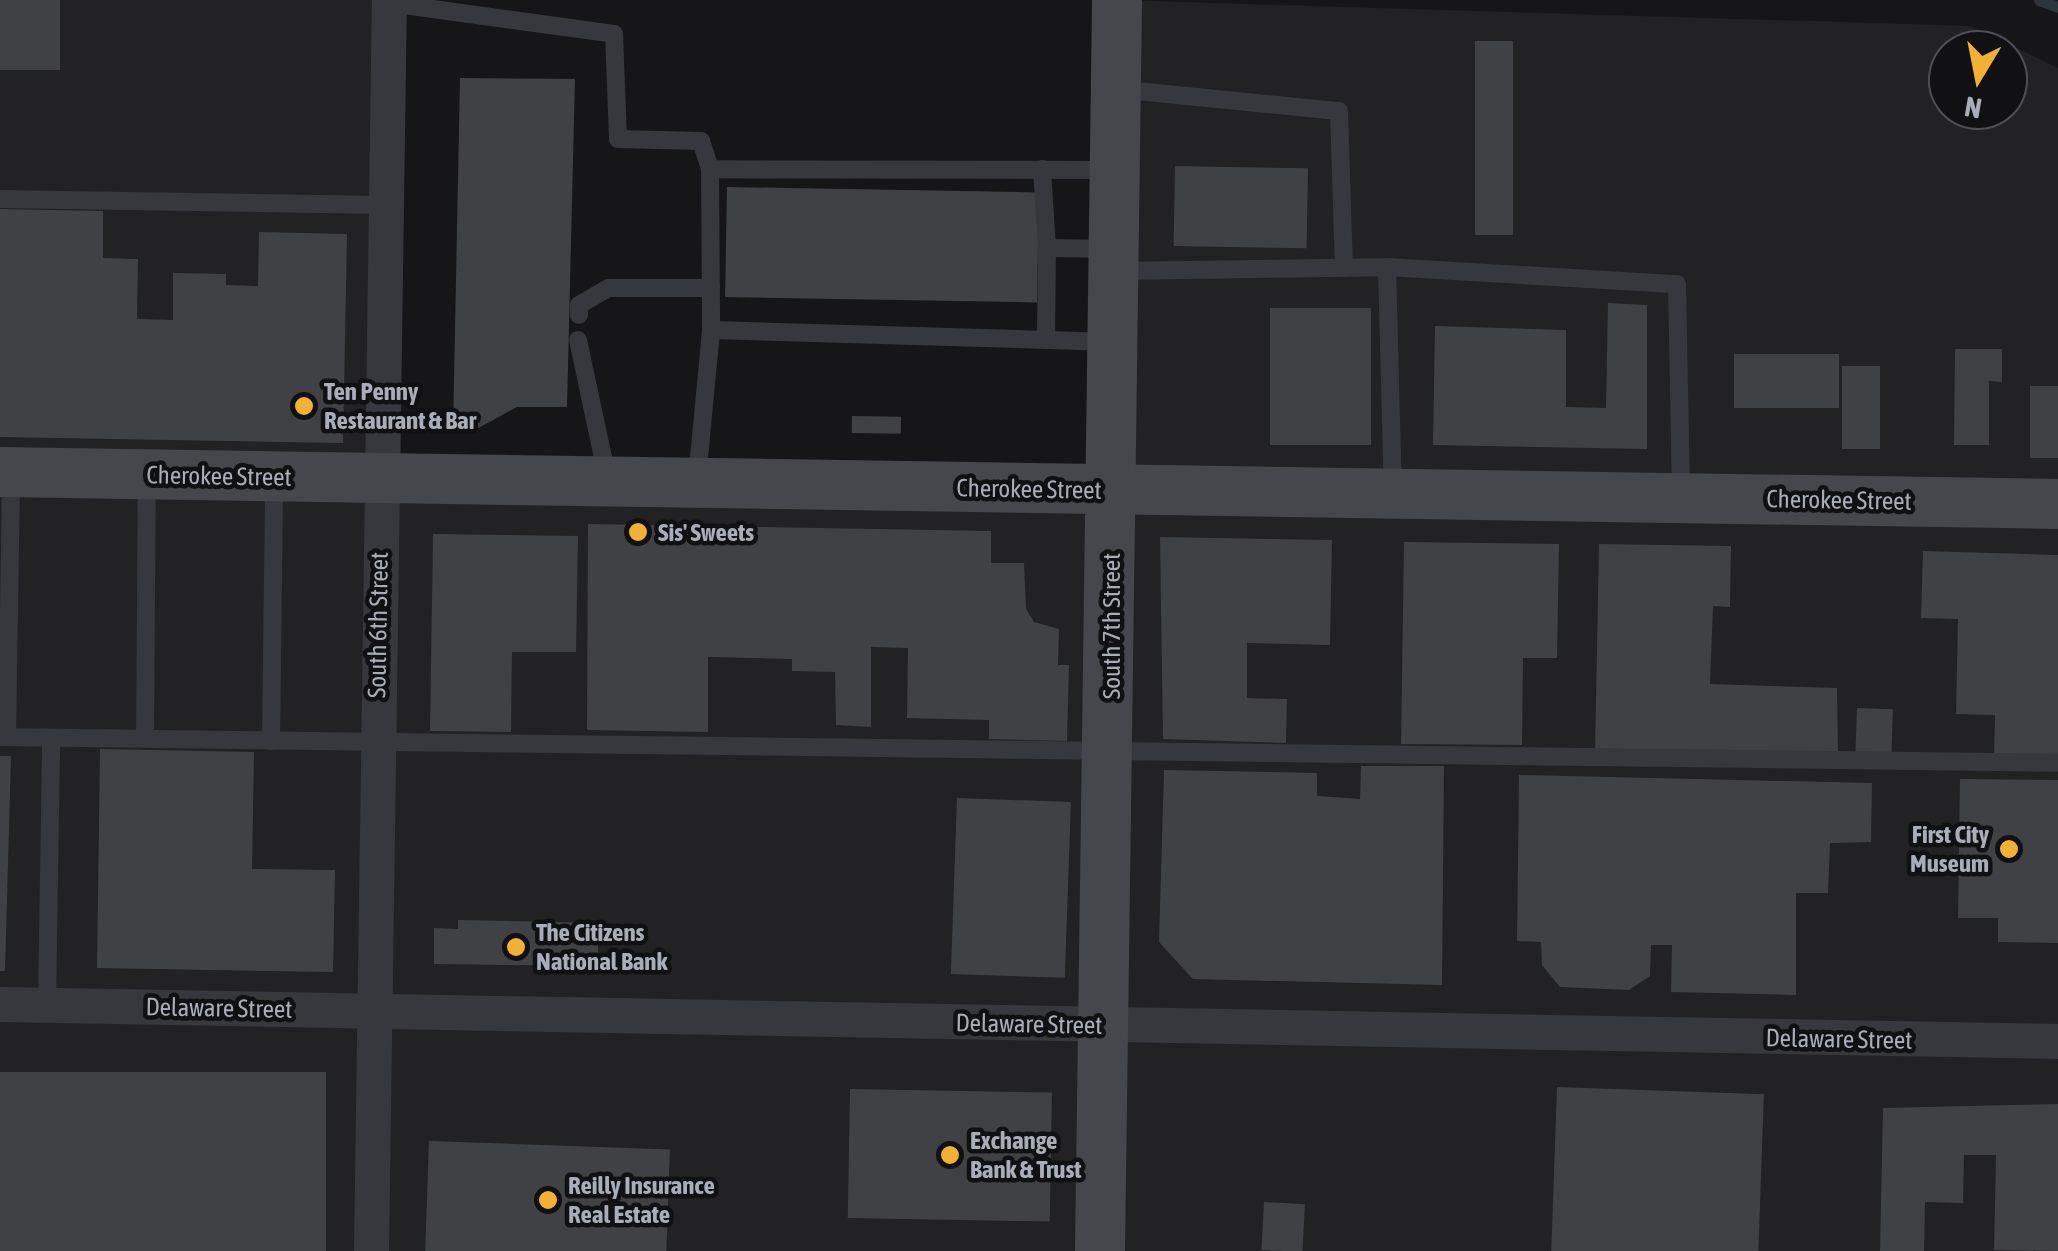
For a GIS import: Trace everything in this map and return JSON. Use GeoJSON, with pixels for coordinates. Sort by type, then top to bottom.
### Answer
{"type":"FeatureCollection","features":[{"type":"Feature","properties":{"kind":"street","name":"South 7th Street"},"geometry":{"type":"LineString","coordinates":[[1100,1251],[1117,260],[1117,0]]}},
{"type":"Feature","properties":{"kind":"street","name":"South 6th Street"},"geometry":{"type":"LineString","coordinates":[[371,1251],[389,2]]}},
{"type":"Feature","properties":{"kind":"street","name":"Cherokee Street"},"geometry":{"type":"LineString","coordinates":[[5,472],[2058,504]]}},
{"type":"Feature","properties":{"kind":"street","name":"Delaware Street"},"geometry":{"type":"LineString","coordinates":[[0,1004],[2058,1041]]}},
{"type":"Feature","properties":{"kind":"lane"},"geometry":{"type":"LineString","coordinates":[[389,2],[614,34],[618,140],[700,141],[710,168],[711,330],[698,484]]}},
{"type":"Feature","properties":{"kind":"lane"},"geometry":{"type":"LineString","coordinates":[[1117,70],[1339,111],[1344,268]]}},
{"type":"Feature","properties":{"kind":"lane"},"geometry":{"type":"LineString","coordinates":[[710,168],[1117,170]]}},
{"type":"Feature","properties":{"kind":"lane"},"geometry":{"type":"LineString","coordinates":[[1042,169],[1047,248],[1046,340]]}},
{"type":"Feature","properties":{"kind":"lane"},"geometry":{"type":"LineString","coordinates":[[0,199],[386,205]]}},
{"type":"Feature","properties":{"kind":"lane"},"geometry":{"type":"LineString","coordinates":[[1047,248],[1117,260],[1387,267],[1677,284],[1681,498]]}},
{"type":"Feature","properties":{"kind":"lane"},"geometry":{"type":"LineString","coordinates":[[1387,267],[1393,493]]}},
{"type":"Feature","properties":{"kind":"lane"},"geometry":{"type":"LineString","coordinates":[[579,315],[579,305],[608,288],[710,288]]}},
{"type":"Feature","properties":{"kind":"lane"},"geometry":{"type":"LineString","coordinates":[[711,330],[1115,342]]}},
{"type":"Feature","properties":{"kind":"lane"},"geometry":{"type":"LineString","coordinates":[[578,340],[608,482]]}},
{"type":"Feature","properties":{"kind":"lane"},"geometry":{"type":"LineString","coordinates":[[5,472],[4,737],[2058,763]]}},
{"type":"Feature","properties":{"kind":"lane"},"geometry":{"type":"LineString","coordinates":[[144,739],[147,475]]}},
{"type":"Feature","properties":{"kind":"lane"},"geometry":{"type":"LineString","coordinates":[[271,740],[274,477]]}},
{"type":"Feature","properties":{"kind":"lane"},"geometry":{"type":"LineString","coordinates":[[47,1004],[51,738]]}},
{"type":"Feature","properties":{"kind":"shaded area"},"geometry":{"type":"Polygon","coordinates":[[[0,0],[388,0],[378,476],[1112,489],[1117,0],[1971,26],[1979,30],[1928,30],[1928,130],[2028,130],[2028,54],[2058,68],[2058,1251],[0,1251],[0,0]]]}},
{"type":"Feature","properties":{"kind":"building"},"geometry":{"type":"Polygon","coordinates":[[[0,0],[60,0],[60,70],[0,70],[0,0]]]}},
{"type":"Feature","properties":{"kind":"building"},"geometry":{"type":"Polygon","coordinates":[[[1475,41],[1513,41],[1513,235],[1475,235],[1475,41]]]}},
{"type":"Feature","properties":{"kind":"building"},"geometry":{"type":"Polygon","coordinates":[[[460,78],[575,79],[567,407],[517,407],[471,432],[453,430],[460,78]]]}},
{"type":"Feature","properties":{"kind":"building"},"geometry":{"type":"Polygon","coordinates":[[[1175,166],[1308,168],[1307,248],[1174,246],[1175,166]]]}},
{"type":"Feature","properties":{"kind":"building"},"geometry":{"type":"Polygon","coordinates":[[[727,187],[1039,192],[1037,302],[725,297],[727,187]]]}},
{"type":"Feature","properties":{"kind":"building"},"geometry":{"type":"Polygon","coordinates":[[[0,209],[103,211],[103,258],[138,259],[137,319],[173,320],[173,273],[226,274],[226,285],[258,286],[259,232],[347,234],[343,443],[0,437],[0,209]]]}},
{"type":"Feature","properties":{"kind":"building"},"geometry":{"type":"Polygon","coordinates":[[[1608,303],[1647,305],[1647,449],[1433,445],[1435,326],[1566,330],[1566,407],[1606,408],[1608,303]]]}},
{"type":"Feature","properties":{"kind":"building"},"geometry":{"type":"Polygon","coordinates":[[[1270,308],[1371,308],[1371,445],[1270,445],[1270,308]]]}},
{"type":"Feature","properties":{"kind":"building"},"geometry":{"type":"Polygon","coordinates":[[[1955,349],[2002,349],[2002,382],[1989,381],[1989,445],[1954,445],[1955,349]]]}},
{"type":"Feature","properties":{"kind":"building"},"geometry":{"type":"Polygon","coordinates":[[[1734,354],[1839,354],[1839,408],[1734,408],[1734,354]]]}},
{"type":"Feature","properties":{"kind":"building"},"geometry":{"type":"Polygon","coordinates":[[[1842,366],[1880,366],[1880,449],[1842,449],[1842,366]]]}},
{"type":"Feature","properties":{"kind":"building"},"geometry":{"type":"Polygon","coordinates":[[[2030,386],[2058,386],[2058,458],[2030,458],[2030,386]]]}},
{"type":"Feature","properties":{"kind":"building"},"geometry":{"type":"Polygon","coordinates":[[[852,416],[901,417],[901,434],[852,433],[852,416]]]}},
{"type":"Feature","properties":{"kind":"building"},"geometry":{"type":"Polygon","coordinates":[[[588,524],[991,531],[991,563],[1024,563],[1026,609],[1034,622],[1059,629],[1058,665],[1069,665],[1067,741],[989,739],[989,720],[907,718],[908,648],[871,647],[871,727],[836,725],[835,672],[792,671],[792,659],[708,657],[708,732],[587,730],[588,524]]]}},
{"type":"Feature","properties":{"kind":"building"},"geometry":{"type":"Polygon","coordinates":[[[433,534],[578,536],[576,652],[512,652],[511,732],[430,731],[433,534]]]}},
{"type":"Feature","properties":{"kind":"building"},"geometry":{"type":"Polygon","coordinates":[[[1160,537],[1332,540],[1330,645],[1247,643],[1247,698],[1287,699],[1286,743],[1163,739],[1160,537]]]}},
{"type":"Feature","properties":{"kind":"building"},"geometry":{"type":"Polygon","coordinates":[[[1404,542],[1559,544],[1557,658],[1523,658],[1522,745],[1401,744],[1404,542]]]}},
{"type":"Feature","properties":{"kind":"building"},"geometry":{"type":"Polygon","coordinates":[[[1599,544],[1731,546],[1730,607],[1713,606],[1710,684],[1837,688],[1838,754],[1595,751],[1599,544]]]}},
{"type":"Feature","properties":{"kind":"building"},"geometry":{"type":"Polygon","coordinates":[[[1923,551],[2058,555],[2058,759],[1994,757],[1995,715],[1956,714],[1958,619],[1921,618],[1923,551]]]}},
{"type":"Feature","properties":{"kind":"building"},"geometry":{"type":"Polygon","coordinates":[[[1857,708],[1893,709],[1891,756],[1855,755],[1857,708]]]}},
{"type":"Feature","properties":{"kind":"building"},"geometry":{"type":"Polygon","coordinates":[[[100,749],[254,752],[252,869],[335,870],[333,972],[97,968],[100,749]]]}},
{"type":"Feature","properties":{"kind":"building"},"geometry":{"type":"Polygon","coordinates":[[[0,756],[11,756],[5,971],[0,971],[0,756]]]}},
{"type":"Feature","properties":{"kind":"building"},"geometry":{"type":"Polygon","coordinates":[[[1361,766],[1444,766],[1442,985],[1193,979],[1159,942],[1164,770],[1317,773],[1317,796],[1360,799],[1361,766]]]}},
{"type":"Feature","properties":{"kind":"building"},"geometry":{"type":"Polygon","coordinates":[[[1519,775],[1872,783],[1871,842],[1830,843],[1828,893],[1796,893],[1796,995],[1671,992],[1672,945],[1651,945],[1650,976],[1629,990],[1560,987],[1542,965],[1541,942],[1517,941],[1519,775]]]}},
{"type":"Feature","properties":{"kind":"building","name":"First City Museum"},"geometry":{"type":"Polygon","coordinates":[[[1960,779],[2058,780],[2058,943],[1998,942],[1998,918],[1958,918],[1960,779]]]}},
{"type":"Feature","properties":{"kind":"building"},"geometry":{"type":"Polygon","coordinates":[[[957,798],[1071,802],[1065,978],[951,974],[957,798]]]}},
{"type":"Feature","properties":{"kind":"building","name":"The Citizens National Bank"},"geometry":{"type":"Polygon","coordinates":[[[458,920],[598,923],[598,966],[434,964],[434,928],[458,929],[458,920]]]}},
{"type":"Feature","properties":{"kind":"building"},"geometry":{"type":"Polygon","coordinates":[[[0,1072],[326,1072],[326,1251],[0,1251],[0,1072]]]}},
{"type":"Feature","properties":{"kind":"building"},"geometry":{"type":"Polygon","coordinates":[[[1557,1087],[1764,1094],[1758,1251],[1551,1251],[1557,1087]]]}},
{"type":"Feature","properties":{"kind":"building","name":"Exchange Bank & Trust"},"geometry":{"type":"Polygon","coordinates":[[[850,1089],[1052,1093],[1050,1222],[848,1218],[850,1089]]]}},
{"type":"Feature","properties":{"kind":"building"},"geometry":{"type":"Polygon","coordinates":[[[2058,1104],[2058,1251],[1994,1250],[1996,1155],[1964,1155],[1963,1203],[1925,1202],[1924,1251],[1880,1251],[1883,1108],[2058,1104]]]}},
{"type":"Feature","properties":{"kind":"building","name":"Reilly Insurance Real Estate"},"geometry":{"type":"Polygon","coordinates":[[[429,1141],[670,1149],[666,1251],[425,1251],[429,1141]]]}},
{"type":"Feature","properties":{"kind":"building"},"geometry":{"type":"Polygon","coordinates":[[[1264,1202],[1305,1204],[1302,1251],[1261,1250],[1264,1202]]]}},
{"type":"Feature","properties":{"kind":"waterway"},"geometry":{"type":"LineString","coordinates":[[2039,0],[2058,7]]}},
{"type":"Feature","properties":{"kind":"place","name":"Ten Penny Restaurant & Bar"},"geometry":{"type":"Point","coordinates":[304,406]}},
{"type":"Feature","properties":{"kind":"place","name":"Sis' Sweets"},"geometry":{"type":"Point","coordinates":[638,532]}},
{"type":"Feature","properties":{"kind":"place","name":"First City Museum"},"geometry":{"type":"Point","coordinates":[2009,849]}},
{"type":"Feature","properties":{"kind":"place","name":"The Citizens National Bank"},"geometry":{"type":"Point","coordinates":[516,947]}},
{"type":"Feature","properties":{"kind":"place","name":"Exchange Bank & Trust"},"geometry":{"type":"Point","coordinates":[950,1155]}},
{"type":"Feature","properties":{"kind":"place","name":"Reilly Insurance Real Estate"},"geometry":{"type":"Point","coordinates":[548,1200]}}]}
